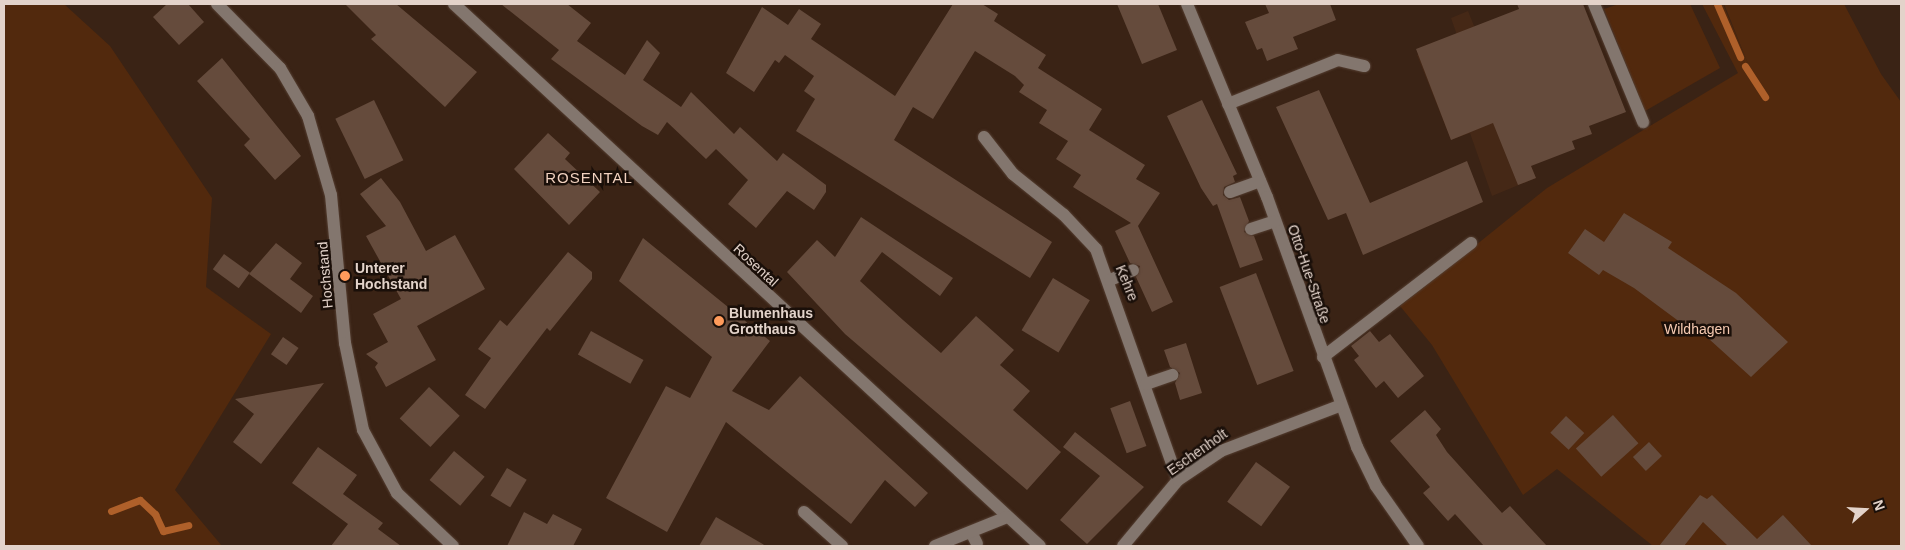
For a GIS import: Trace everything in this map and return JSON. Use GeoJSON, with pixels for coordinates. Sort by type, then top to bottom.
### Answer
{"type":"FeatureCollection","features":[{"type":"Feature","properties":{"kind":"street","name":"Hochstand"},"geometry":{"type":"LineString","coordinates":[[217,4],[264,48],[292,83],[304,108],[331,194],[345,343],[363,430],[396,493],[454,546]]}},
{"type":"Feature","properties":{"kind":"street","name":"Rosental"},"geometry":{"type":"LineString","coordinates":[[454,4],[1040,546]]}},
{"type":"Feature","properties":{"kind":"street","name":"Otto-Hue-Straße"},"geometry":{"type":"LineString","coordinates":[[1187,4],[1260,181],[1340,406],[1376,486],[1418,546]]}},
{"type":"Feature","properties":{"kind":"street"},"geometry":{"type":"LineString","coordinates":[[1594,4],[1643,122]]}},
{"type":"Feature","properties":{"kind":"street"},"geometry":{"type":"LineString","coordinates":[[1228,104],[1338,60],[1364,66]]}},
{"type":"Feature","properties":{"kind":"street","name":"Kehre"},"geometry":{"type":"LineString","coordinates":[[984,137],[1013,174],[1092,242],[1110,280],[1178,480]]}},
{"type":"Feature","properties":{"kind":"street"},"geometry":{"type":"LineString","coordinates":[[1230,192],[1260,181]]}},
{"type":"Feature","properties":{"kind":"street"},"geometry":{"type":"LineString","coordinates":[[1252,229],[1275,221]]}},
{"type":"Feature","properties":{"kind":"street"},"geometry":{"type":"LineString","coordinates":[[1323,357],[1471,243]]}},
{"type":"Feature","properties":{"kind":"street"},"geometry":{"type":"LineString","coordinates":[[1110,280],[1133,270]]}},
{"type":"Feature","properties":{"kind":"street"},"geometry":{"type":"LineString","coordinates":[[1146,384],[1172,375]]}},
{"type":"Feature","properties":{"kind":"street","name":"Eschenholt"},"geometry":{"type":"LineString","coordinates":[[1123,546],[1178,480],[1236,442],[1340,406]]}},
{"type":"Feature","properties":{"kind":"street"},"geometry":{"type":"LineString","coordinates":[[804,512],[842,546]]}},
{"type":"Feature","properties":{"kind":"street"},"geometry":{"type":"LineString","coordinates":[[935,546],[1008,517]]}},
{"type":"Feature","properties":{"kind":"street"},"geometry":{"type":"LineString","coordinates":[[971,532],[977,544]]}},
{"type":"Feature","properties":{"kind":"shaded area"},"geometry":{"type":"Polygon","coordinates":[[[1468,11],[1536,178],[1492,196],[1470,133],[1451,140],[1417,55],[1458,38],[1451,18],[1468,11]]]}},
{"type":"Feature","properties":{"kind":"green space"},"geometry":{"type":"Polygon","coordinates":[[[4,4],[64,4],[110,46],[212,198],[206,287],[271,334],[175,490],[222,546],[4,546],[4,4]]]}},
{"type":"Feature","properties":{"kind":"green space"},"geometry":{"type":"Polygon","coordinates":[[[1619,4],[1690,4],[1720,68],[1645,111],[1604,9],[1619,4]]]}},
{"type":"Feature","properties":{"kind":"green space","name":"Wildhagen"},"geometry":{"type":"Polygon","coordinates":[[[1702,4],[1723,4],[1751,71],[1724,4],[1844,4],[1881,74],[1901,102],[1901,546],[1653,546],[1557,469],[1523,495],[1432,345],[1400,306],[1547,188],[1738,73],[1702,4]]]}},
{"type":"Feature","properties":{"kind":"building"},"geometry":{"type":"Polygon","coordinates":[[[167,4],[188,4],[204,22],[179,45],[153,17],[167,4]]]}},
{"type":"Feature","properties":{"kind":"building"},"geometry":{"type":"Polygon","coordinates":[[[345,4],[396,4],[477,72],[445,107],[371,39],[376,35],[345,4]]]}},
{"type":"Feature","properties":{"kind":"building"},"geometry":{"type":"Polygon","coordinates":[[[501,4],[567,4],[591,23],[577,41],[625,75],[647,40],[660,53],[643,80],[681,107],[691,92],[734,134],[740,127],[777,161],[783,153],[826,185],[826,192],[814,210],[787,191],[756,228],[728,204],[748,180],[716,149],[706,159],[667,122],[658,135],[642,126],[551,59],[559,50],[501,4]]]}},
{"type":"Feature","properties":{"kind":"building"},"geometry":{"type":"Polygon","coordinates":[[[953,4],[982,4],[998,14],[994,21],[1046,55],[1038,68],[1102,109],[1089,130],[1145,165],[1136,179],[1160,193],[1138,226],[1173,302],[1152,312],[1136,277],[1140,266],[1130,263],[1115,231],[1131,223],[1073,187],[1081,175],[1056,159],[1068,141],[1039,123],[1047,110],[1019,92],[1024,85],[1015,76],[975,51],[933,119],[913,107],[894,140],[1052,242],[1030,278],[796,131],[815,99],[804,91],[814,76],[785,55],[779,63],[775,60],[754,92],[726,73],[762,7],[788,25],[799,9],[821,24],[811,39],[895,96],[953,4]]]}},
{"type":"Feature","properties":{"kind":"building"},"geometry":{"type":"Polygon","coordinates":[[[1117,4],[1158,4],[1177,50],[1142,64],[1117,4]]]}},
{"type":"Feature","properties":{"kind":"building"},"geometry":{"type":"Polygon","coordinates":[[[1265,4],[1330,4],[1336,20],[1293,37],[1298,49],[1267,61],[1262,48],[1257,50],[1245,22],[1269,13],[1265,4]]]}},
{"type":"Feature","properties":{"kind":"building"},"geometry":{"type":"Polygon","coordinates":[[[1517,4],[1583,4],[1626,112],[1589,126],[1592,134],[1572,141],[1575,149],[1531,166],[1536,178],[1518,185],[1493,123],[1451,140],[1416,49],[1519,9],[1517,4]]]}},
{"type":"Feature","properties":{"kind":"building"},"geometry":{"type":"Polygon","coordinates":[[[222,58],[301,156],[275,180],[244,145],[250,139],[197,81],[222,58]]]}},
{"type":"Feature","properties":{"kind":"building"},"geometry":{"type":"Polygon","coordinates":[[[1319,90],[1370,203],[1467,161],[1483,202],[1363,255],[1346,213],[1328,220],[1276,107],[1319,90]]]}},
{"type":"Feature","properties":{"kind":"building"},"geometry":{"type":"Polygon","coordinates":[[[374,100],[403,160],[365,179],[335,119],[374,100]]]}},
{"type":"Feature","properties":{"kind":"building"},"geometry":{"type":"Polygon","coordinates":[[[1202,100],[1237,174],[1233,176],[1235,182],[1224,187],[1223,195],[1229,200],[1240,197],[1249,221],[1244,232],[1254,236],[1263,260],[1240,268],[1217,204],[1213,206],[1201,188],[1167,116],[1202,100]]]}},
{"type":"Feature","properties":{"kind":"building"},"geometry":{"type":"Polygon","coordinates":[[[548,133],[570,153],[565,159],[600,192],[569,225],[514,169],[548,133]]]}},
{"type":"Feature","properties":{"kind":"building"},"geometry":{"type":"Polygon","coordinates":[[[381,178],[400,202],[426,251],[455,235],[485,289],[417,326],[436,360],[386,387],[375,367],[378,363],[366,354],[388,342],[373,314],[401,299],[366,236],[386,226],[360,194],[381,178]]]}},
{"type":"Feature","properties":{"kind":"building"},"geometry":{"type":"Polygon","coordinates":[[[1624,213],[1672,242],[1668,248],[1736,293],[1788,342],[1751,377],[1699,330],[1696,334],[1634,288],[1603,270],[1599,275],[1568,253],[1585,229],[1604,242],[1624,213]]]}},
{"type":"Feature","properties":{"kind":"building"},"geometry":{"type":"Polygon","coordinates":[[[861,217],[953,278],[940,296],[882,252],[860,281],[903,320],[941,353],[976,316],[1014,350],[1000,365],[1030,391],[1013,410],[1061,452],[1027,490],[845,334],[787,272],[817,240],[835,257],[861,217]]]}},
{"type":"Feature","properties":{"kind":"building"},"geometry":{"type":"Polygon","coordinates":[[[643,238],[770,341],[732,391],[769,410],[800,376],[928,493],[915,507],[885,480],[851,524],[726,422],[667,532],[606,498],[666,386],[690,398],[712,357],[619,281],[643,238]]]}},
{"type":"Feature","properties":{"kind":"building"},"geometry":{"type":"Polygon","coordinates":[[[276,243],[302,263],[290,279],[313,296],[301,313],[249,274],[276,243]]]}},
{"type":"Feature","properties":{"kind":"building"},"geometry":{"type":"Polygon","coordinates":[[[568,252],[592,272],[592,279],[550,331],[547,328],[485,409],[465,395],[491,358],[478,349],[500,320],[507,326],[568,252]]]}},
{"type":"Feature","properties":{"kind":"building"},"geometry":{"type":"Polygon","coordinates":[[[224,254],[250,273],[239,288],[213,269],[224,254]]]}},
{"type":"Feature","properties":{"kind":"building"},"geometry":{"type":"Polygon","coordinates":[[[1256,273],[1294,371],[1257,385],[1220,287],[1256,273]]]}},
{"type":"Feature","properties":{"kind":"building"},"geometry":{"type":"Polygon","coordinates":[[[1053,278],[1090,300],[1058,352],[1022,330],[1053,278]]]}},
{"type":"Feature","properties":{"kind":"building"},"geometry":{"type":"Polygon","coordinates":[[[591,331],[643,360],[630,384],[578,355],[591,331]]]}},
{"type":"Feature","properties":{"kind":"building"},"geometry":{"type":"Polygon","coordinates":[[[1370,331],[1379,342],[1390,334],[1424,376],[1398,398],[1384,381],[1376,388],[1354,360],[1359,356],[1351,346],[1370,331]]]}},
{"type":"Feature","properties":{"kind":"building"},"geometry":{"type":"Polygon","coordinates":[[[283,337],[299,348],[287,365],[271,354],[283,337]]]}},
{"type":"Feature","properties":{"kind":"building"},"geometry":{"type":"Polygon","coordinates":[[[1186,343],[1202,393],[1180,400],[1175,383],[1180,373],[1170,367],[1164,350],[1186,343]]]}},
{"type":"Feature","properties":{"kind":"building"},"geometry":{"type":"Polygon","coordinates":[[[324,383],[261,464],[233,442],[254,414],[235,399],[324,383]]]}},
{"type":"Feature","properties":{"kind":"building"},"geometry":{"type":"Polygon","coordinates":[[[429,387],[460,416],[430,447],[400,418],[429,387]]]}},
{"type":"Feature","properties":{"kind":"building"},"geometry":{"type":"Polygon","coordinates":[[[1130,401],[1146,446],[1127,453],[1110,408],[1130,401]]]}},
{"type":"Feature","properties":{"kind":"building"},"geometry":{"type":"Polygon","coordinates":[[[1425,410],[1441,429],[1436,435],[1447,452],[1502,513],[1510,506],[1547,546],[1484,546],[1455,514],[1448,521],[1423,493],[1430,487],[1390,441],[1425,410]]]}},
{"type":"Feature","properties":{"kind":"building"},"geometry":{"type":"Polygon","coordinates":[[[1613,415],[1638,443],[1601,477],[1576,448],[1613,415]]]}},
{"type":"Feature","properties":{"kind":"building"},"geometry":{"type":"Polygon","coordinates":[[[1566,416],[1584,433],[1569,450],[1550,433],[1566,416]]]}},
{"type":"Feature","properties":{"kind":"building"},"geometry":{"type":"Polygon","coordinates":[[[1075,432],[1144,487],[1087,544],[1060,520],[1100,476],[1063,447],[1075,432]]]}},
{"type":"Feature","properties":{"kind":"building"},"geometry":{"type":"Polygon","coordinates":[[[1649,442],[1662,456],[1646,471],[1633,457],[1649,442]]]}},
{"type":"Feature","properties":{"kind":"building"},"geometry":{"type":"Polygon","coordinates":[[[318,447],[357,475],[343,494],[383,523],[378,529],[401,546],[331,546],[348,524],[292,483],[318,447]]]}},
{"type":"Feature","properties":{"kind":"building"},"geometry":{"type":"Polygon","coordinates":[[[454,451],[485,477],[460,506],[430,480],[454,451]]]}},
{"type":"Feature","properties":{"kind":"building"},"geometry":{"type":"Polygon","coordinates":[[[1256,462],[1290,487],[1261,526],[1227,502],[1256,462]]]}},
{"type":"Feature","properties":{"kind":"building"},"geometry":{"type":"Polygon","coordinates":[[[507,468],[527,480],[510,507],[491,495],[507,468]]]}},
{"type":"Feature","properties":{"kind":"building"},"geometry":{"type":"Polygon","coordinates":[[[1700,495],[1707,499],[1712,495],[1757,539],[1783,515],[1812,546],[1728,546],[1703,522],[1684,546],[1659,546],[1700,495]]]}},
{"type":"Feature","properties":{"kind":"building"},"geometry":{"type":"Polygon","coordinates":[[[524,512],[547,524],[553,514],[582,529],[573,546],[507,546],[524,512]]]}},
{"type":"Feature","properties":{"kind":"building"},"geometry":{"type":"Polygon","coordinates":[[[716,517],[766,546],[699,546],[716,517]]]}},
{"type":"Feature","properties":{"kind":"waterway"},"geometry":{"type":"LineString","coordinates":[[1717,4],[1740,57]]}},
{"type":"Feature","properties":{"kind":"waterway"},"geometry":{"type":"LineString","coordinates":[[1745,66],[1765,97]]}},
{"type":"Feature","properties":{"kind":"waterway"},"geometry":{"type":"LineString","coordinates":[[111,511],[140,500],[155,514],[163,531],[188,525]]}},
{"type":"Feature","properties":{"kind":"place","name":"Unterer Hochstand"},"geometry":{"type":"Point","coordinates":[345,276]}},
{"type":"Feature","properties":{"kind":"place","name":"Blumenhaus Grotthaus"},"geometry":{"type":"Point","coordinates":[719,321]}},
{"type":"Feature","properties":{"kind":"district","name":"ROSENTAL"},"geometry":{"type":"Point","coordinates":[589,178]}}]}
